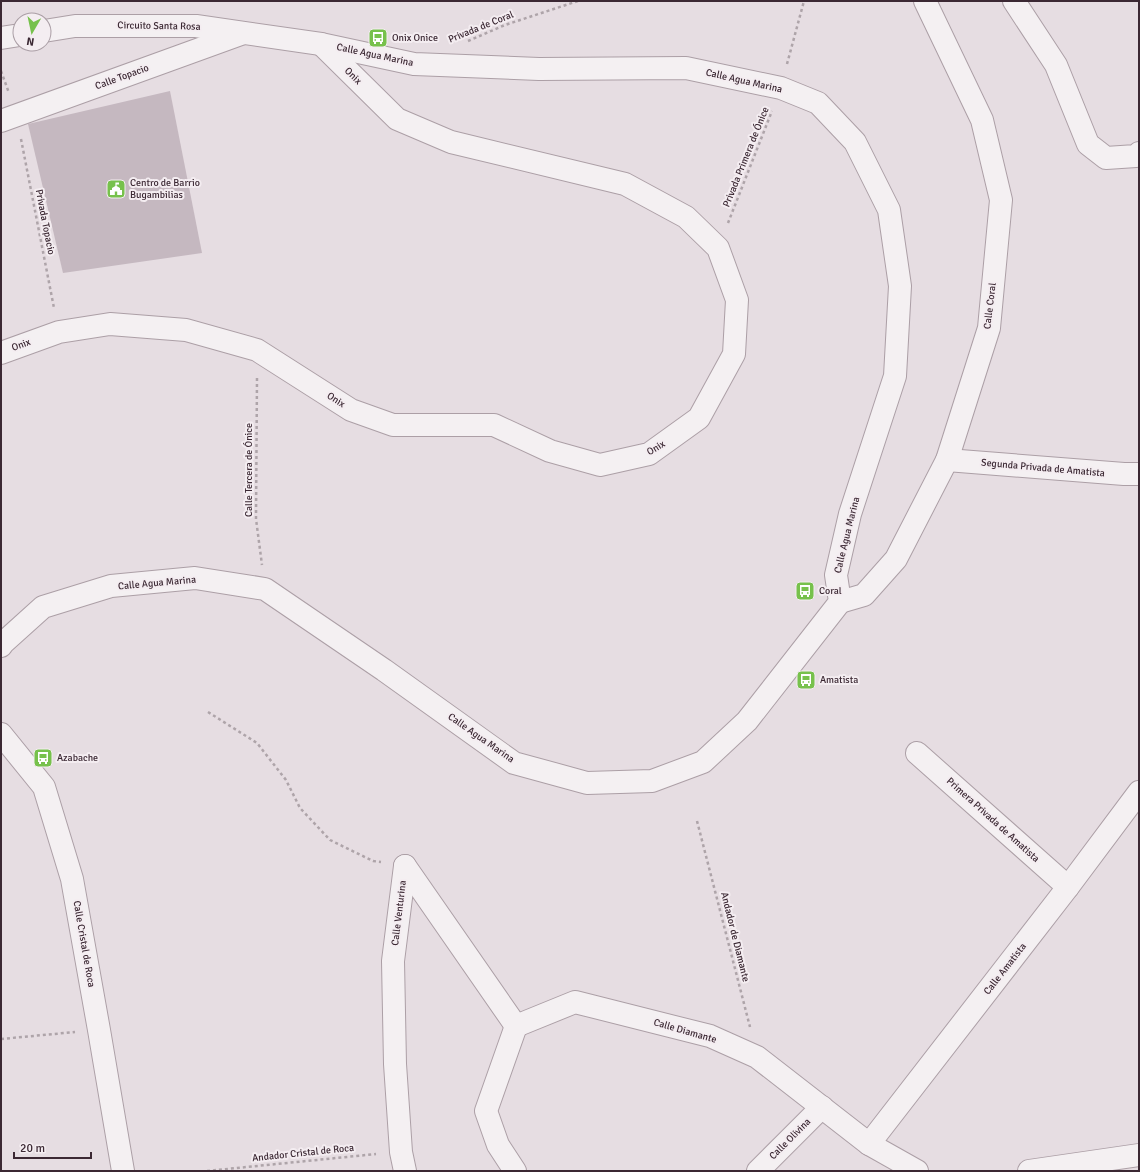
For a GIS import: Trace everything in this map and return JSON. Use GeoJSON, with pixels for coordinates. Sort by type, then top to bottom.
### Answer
{"type":"FeatureCollection","features":[{"type":"Feature","properties":{"kind":"street","name":"Calle Coral"},"geometry":{"type":"LineString","coordinates":[[840,602],[864,595],[896,559],[947,460],[989,328],[1001,200],[982,120],[926,1]]}},
{"type":"Feature","properties":{"kind":"street"},"geometry":{"type":"LineString","coordinates":[[1014,1],[1056,65],[1088,144],[1106,158],[1136,156],[1139,153]]}},
{"type":"Feature","properties":{"kind":"street","name":"Circuito Santa Rosa"},"geometry":{"type":"LineString","coordinates":[[52,30],[75,26],[196,26],[321,44]]}},
{"type":"Feature","properties":{"kind":"street","name":"Calle Topacio"},"geometry":{"type":"LineString","coordinates":[[9,118],[244,33]]}},
{"type":"Feature","properties":{"kind":"street"},"geometry":{"type":"LineString","coordinates":[[1,38],[12,36]]}},
{"type":"Feature","properties":{"kind":"street","name":"Calle Agua Marina"},"geometry":{"type":"LineString","coordinates":[[1,646],[43,607],[111,586],[195,578],[265,589],[384,670],[514,763],[587,783],[652,781],[703,762],[747,722],[840,602],[836,575],[850,514],[895,376],[900,286],[888,210],[855,142],[818,103],[781,88],[686,68],[539,69],[414,64],[321,44]]}},
{"type":"Feature","properties":{"kind":"street","name":"Onix"},"geometry":{"type":"LineString","coordinates":[[1,353],[59,332],[110,324],[186,330],[257,350],[351,410],[393,425],[494,425],[550,451],[600,465],[649,454],[699,418],[734,354],[737,300],[718,248],[686,217],[625,184],[451,142],[397,119],[321,44]]}},
{"type":"Feature","properties":{"kind":"street","name":"Segunda Privada de Amatista"},"geometry":{"type":"LineString","coordinates":[[947,460],[1139,474]]}},
{"type":"Feature","properties":{"kind":"street","name":"Calle Cristal de Roca"},"geometry":{"type":"LineString","coordinates":[[1,734],[44,787],[72,879],[123,1171]]}},
{"type":"Feature","properties":{"kind":"street","name":"Primera Privada de Amatista"},"geometry":{"type":"LineString","coordinates":[[917,753],[1068,887]]}},
{"type":"Feature","properties":{"kind":"street","name":"Calle Amatista"},"geometry":{"type":"LineString","coordinates":[[869,1144],[1068,887],[1139,792]]}},
{"type":"Feature","properties":{"kind":"street"},"geometry":{"type":"LineString","coordinates":[[405,866],[516,1026],[486,1111],[498,1145],[515,1171]]}},
{"type":"Feature","properties":{"kind":"street","name":"Calle Venturina"},"geometry":{"type":"LineString","coordinates":[[403,1161],[395,1064],[393,961],[405,866]]}},
{"type":"Feature","properties":{"kind":"street","name":"Calle Diamante"},"geometry":{"type":"LineString","coordinates":[[516,1026],[575,1002],[710,1036],[757,1057],[869,1144],[916,1171]]}},
{"type":"Feature","properties":{"kind":"street","name":"Calle Olivina"},"geometry":{"type":"LineString","coordinates":[[758,1171],[822,1107]]}},
{"type":"Feature","properties":{"kind":"street"},"geometry":{"type":"LineString","coordinates":[[1029,1171],[1139,1156]]}},
{"type":"Feature","properties":{"kind":"path","name":"Privada de Coral"},"geometry":{"type":"LineString","coordinates":[[463,43],[505,25],[578,1]]}},
{"type":"Feature","properties":{"kind":"path","name":"Privada Primera de Ónice"},"geometry":{"type":"LineString","coordinates":[[718,248],[781,88],[804,1]]}},
{"type":"Feature","properties":{"kind":"path","name":"Privada Topacio"},"geometry":{"type":"LineString","coordinates":[[9,118],[59,332]]}},
{"type":"Feature","properties":{"kind":"path","name":"Calle Tercera de Ónice"},"geometry":{"type":"LineString","coordinates":[[257,350],[256,519],[265,589]]}},
{"type":"Feature","properties":{"kind":"path","name":"Calle Venturina"},"geometry":{"type":"LineString","coordinates":[[208,712],[257,743],[286,780],[300,808],[330,840],[373,861],[405,866]]}},
{"type":"Feature","properties":{"kind":"path","name":"Andador de Diamante"},"geometry":{"type":"LineString","coordinates":[[697,821],[757,1057]]}},
{"type":"Feature","properties":{"kind":"path"},"geometry":{"type":"LineString","coordinates":[[1,1039],[99,1030]]}},
{"type":"Feature","properties":{"kind":"path","name":"Andador Cristal de Roca"},"geometry":{"type":"LineString","coordinates":[[207,1171],[403,1161]]}},
{"type":"Feature","properties":{"kind":"building","name":"Centro de Barrio Bugambilias"},"geometry":{"type":"Polygon","coordinates":[[[170,91],[202,253],[63,273],[28,124],[170,91]]]}},
{"type":"Feature","properties":{"kind":"place","name":"Onix Onice"},"geometry":{"type":"Point","coordinates":[378,38]}},
{"type":"Feature","properties":{"kind":"place","name":"Centro de Barrio Bugambilias"},"geometry":{"type":"Point","coordinates":[116,189]}},
{"type":"Feature","properties":{"kind":"place","name":"Coral"},"geometry":{"type":"Point","coordinates":[805,591]}},
{"type":"Feature","properties":{"kind":"place","name":"Amatista"},"geometry":{"type":"Point","coordinates":[806,680]}},
{"type":"Feature","properties":{"kind":"place","name":"Azabache"},"geometry":{"type":"Point","coordinates":[43,758]}}]}
